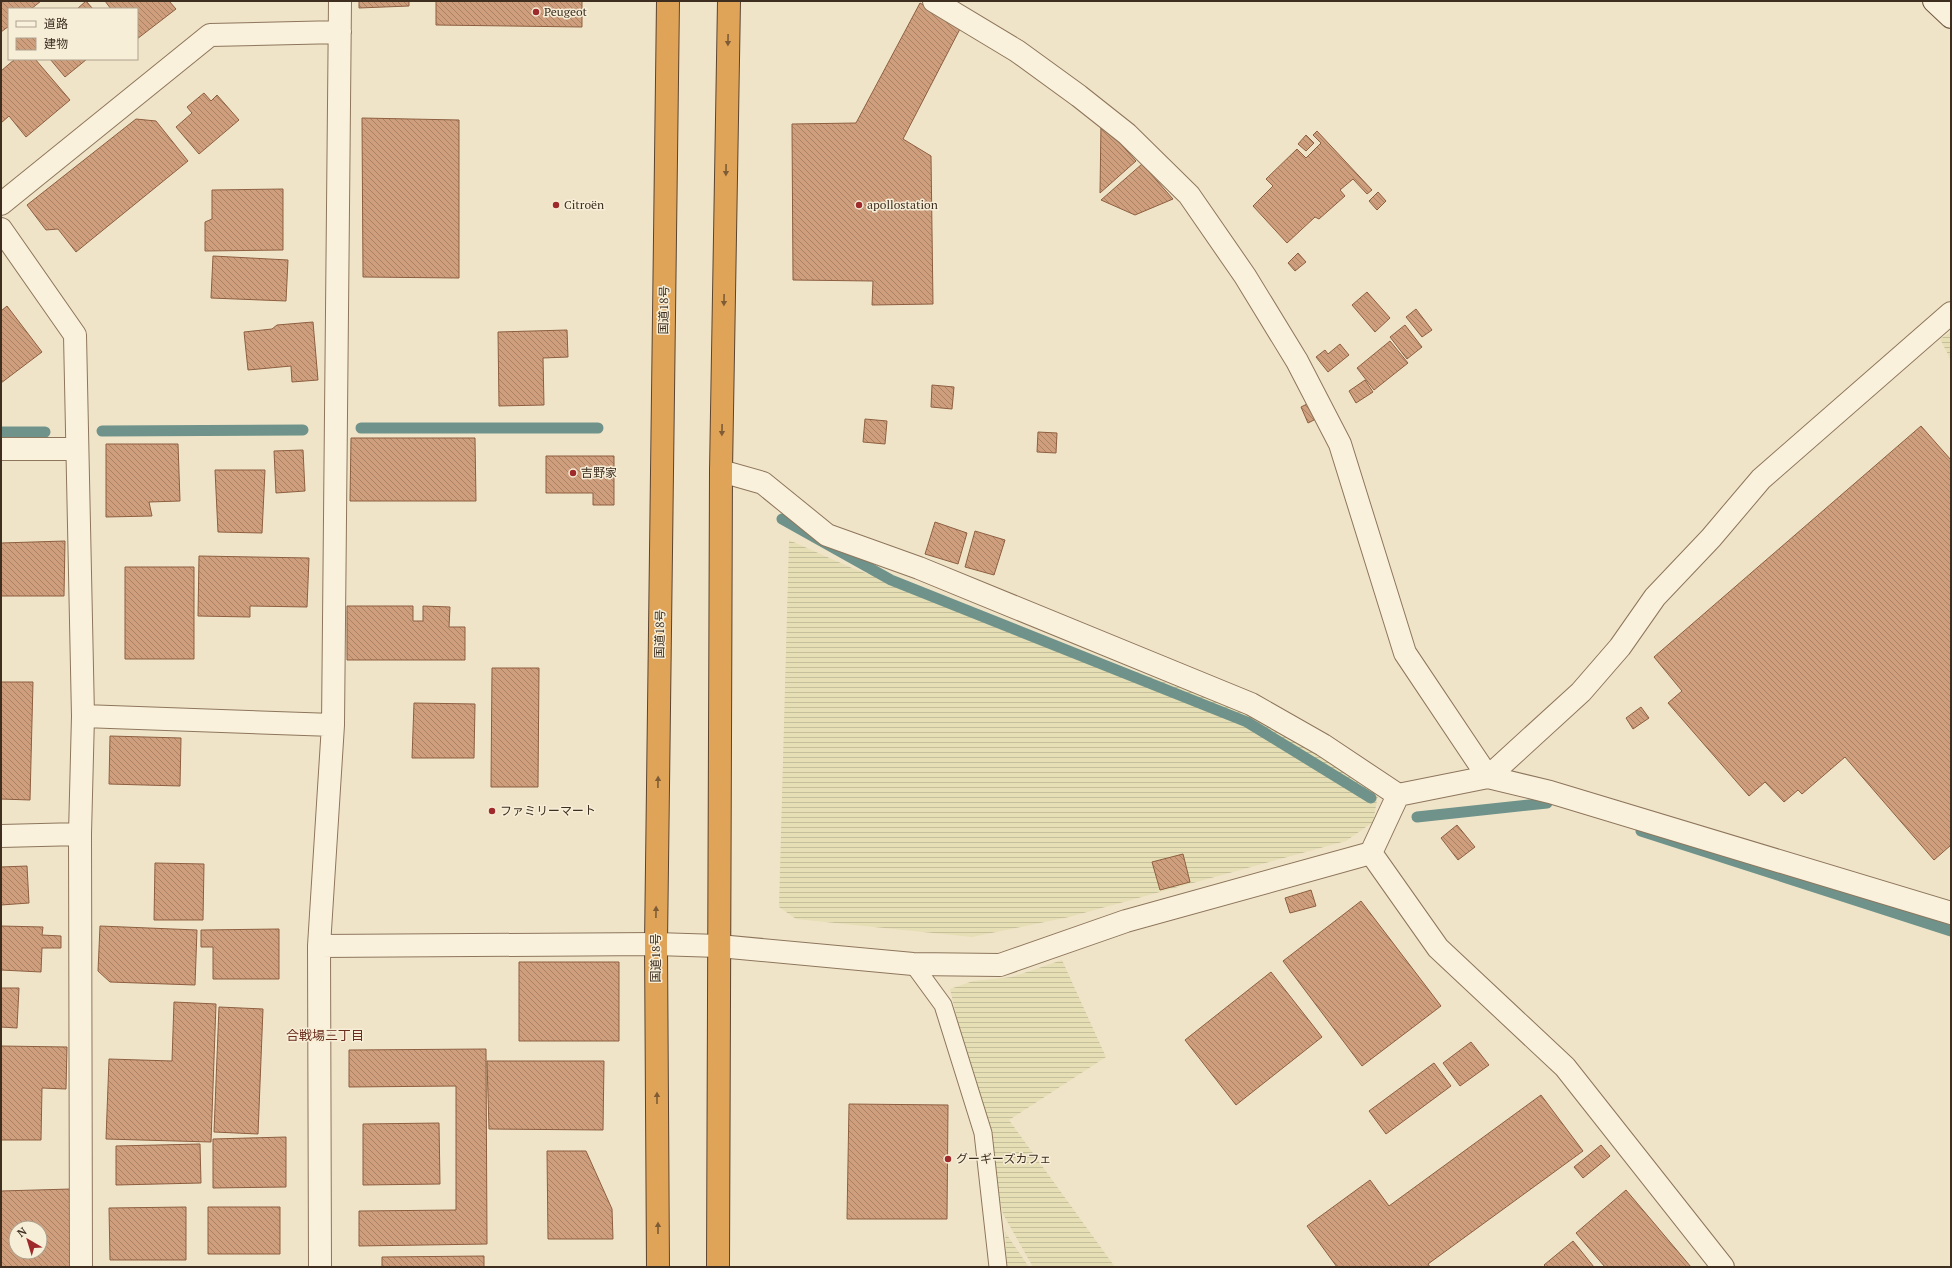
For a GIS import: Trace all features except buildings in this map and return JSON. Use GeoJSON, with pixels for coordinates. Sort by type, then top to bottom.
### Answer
{"type":"FeatureCollection","features":[{"type":"Feature","properties":{"kind":"highway","name":"国道18号"},"geometry":{"type":"LineString","coordinates":[[658,1267],[656,944],[668,1]]}},
{"type":"Feature","properties":{"kind":"highway"},"geometry":{"type":"LineString","coordinates":[[718,1267],[718,946],[721,471],[729,1]]}},
{"type":"Feature","properties":{"kind":"street"},"geometry":{"type":"LineString","coordinates":[[320,1267],[319,946],[333,725],[340,1]]}},
{"type":"Feature","properties":{"kind":"street"},"geometry":{"type":"LineString","coordinates":[[934,1],[1017,51],[1079,96],[1127,134],[1189,195],[1246,276],[1297,361],[1340,444],[1405,653],[1488,777]]}},
{"type":"Feature","properties":{"kind":"street"},"geometry":{"type":"LineString","coordinates":[[1934,1],[1951,17]]}},
{"type":"Feature","properties":{"kind":"street"},"geometry":{"type":"LineString","coordinates":[[1,204],[210,35],[340,32]]}},
{"type":"Feature","properties":{"kind":"street"},"geometry":{"type":"LineString","coordinates":[[1,229],[75,335],[83,716],[80,834],[81,1267]]}},
{"type":"Feature","properties":{"kind":"street"},"geometry":{"type":"LineString","coordinates":[[1488,777],[1581,692],[1620,647],[1655,597],[1711,538],[1761,479],[1951,312]]}},
{"type":"Feature","properties":{"kind":"street"},"geometry":{"type":"LineString","coordinates":[[1,449],[77,450]]}},
{"type":"Feature","properties":{"kind":"street"},"geometry":{"type":"LineString","coordinates":[[721,471],[763,483],[827,535],[919,568],[1252,704],[1323,745],[1398,795],[1488,777],[1550,792],[1951,914]]}},
{"type":"Feature","properties":{"kind":"street"},"geometry":{"type":"LineString","coordinates":[[83,716],[333,725]]}},
{"type":"Feature","properties":{"kind":"street"},"geometry":{"type":"LineString","coordinates":[[319,946],[656,944],[718,946],[913,964],[1000,965],[1126,921],[1371,853],[1398,795]]}},
{"type":"Feature","properties":{"kind":"street"},"geometry":{"type":"LineString","coordinates":[[1,836],[80,834]]}},
{"type":"Feature","properties":{"kind":"street"},"geometry":{"type":"LineString","coordinates":[[1371,853],[1438,948],[1565,1067],[1616,1129],[1723,1267]]}},
{"type":"Feature","properties":{"kind":"lane"},"geometry":{"type":"LineString","coordinates":[[913,964],[943,1005],[983,1133],[998,1267]]}},
{"type":"Feature","properties":{"kind":"shaded area"},"geometry":{"type":"Polygon","coordinates":[[[1951,332],[1951,360],[1940,339],[1951,332]]]}},
{"type":"Feature","properties":{"kind":"shaded area"},"geometry":{"type":"Polygon","coordinates":[[[789,540],[852,568],[1249,713],[1379,790],[1373,822],[1346,841],[1069,917],[972,937],[796,919],[779,907],[789,540]]]}},
{"type":"Feature","properties":{"kind":"shaded area"},"geometry":{"type":"Polygon","coordinates":[[[1062,960],[1106,1057],[1009,1120],[1115,1267],[1033,1267],[1003,1214],[950,989],[973,981],[1012,977],[1062,960]]]}},
{"type":"Feature","properties":{"kind":"shaded area"},"geometry":{"type":"Polygon","coordinates":[[[1005,1232],[1029,1267],[1007,1267],[1005,1232]]]}},
{"type":"Feature","properties":{"kind":"waterway"},"geometry":{"type":"LineString","coordinates":[[361,428],[598,428]]}},
{"type":"Feature","properties":{"kind":"waterway"},"geometry":{"type":"LineString","coordinates":[[102,431],[303,430]]}},
{"type":"Feature","properties":{"kind":"waterway"},"geometry":{"type":"LineString","coordinates":[[1,432],[45,432]]}},
{"type":"Feature","properties":{"kind":"waterway"},"geometry":{"type":"LineString","coordinates":[[782,519],[891,580],[1247,722],[1371,798]]}},
{"type":"Feature","properties":{"kind":"waterway"},"geometry":{"type":"LineString","coordinates":[[1417,817],[1547,803]]}},
{"type":"Feature","properties":{"kind":"waterway"},"geometry":{"type":"LineString","coordinates":[[1641,831],[1951,931]]}},
{"type":"Feature","properties":{"kind":"place","name":"Peugeot"},"geometry":{"type":"Point","coordinates":[536,12]}},
{"type":"Feature","properties":{"kind":"place","name":"Citroën"},"geometry":{"type":"Point","coordinates":[556,205]}},
{"type":"Feature","properties":{"kind":"place","name":"apollostation"},"geometry":{"type":"Point","coordinates":[859,205]}},
{"type":"Feature","properties":{"kind":"place","name":"吉野家"},"geometry":{"type":"Point","coordinates":[573,473]}},
{"type":"Feature","properties":{"kind":"place","name":"ファミリーマート"},"geometry":{"type":"Point","coordinates":[492,811]}},
{"type":"Feature","properties":{"kind":"place","name":"グーギーズカフェ"},"geometry":{"type":"Point","coordinates":[948,1159]}},
{"type":"Feature","properties":{"kind":"district","name":"合戦場三丁目"},"geometry":{"type":"Point","coordinates":[325,1035]}}]}
